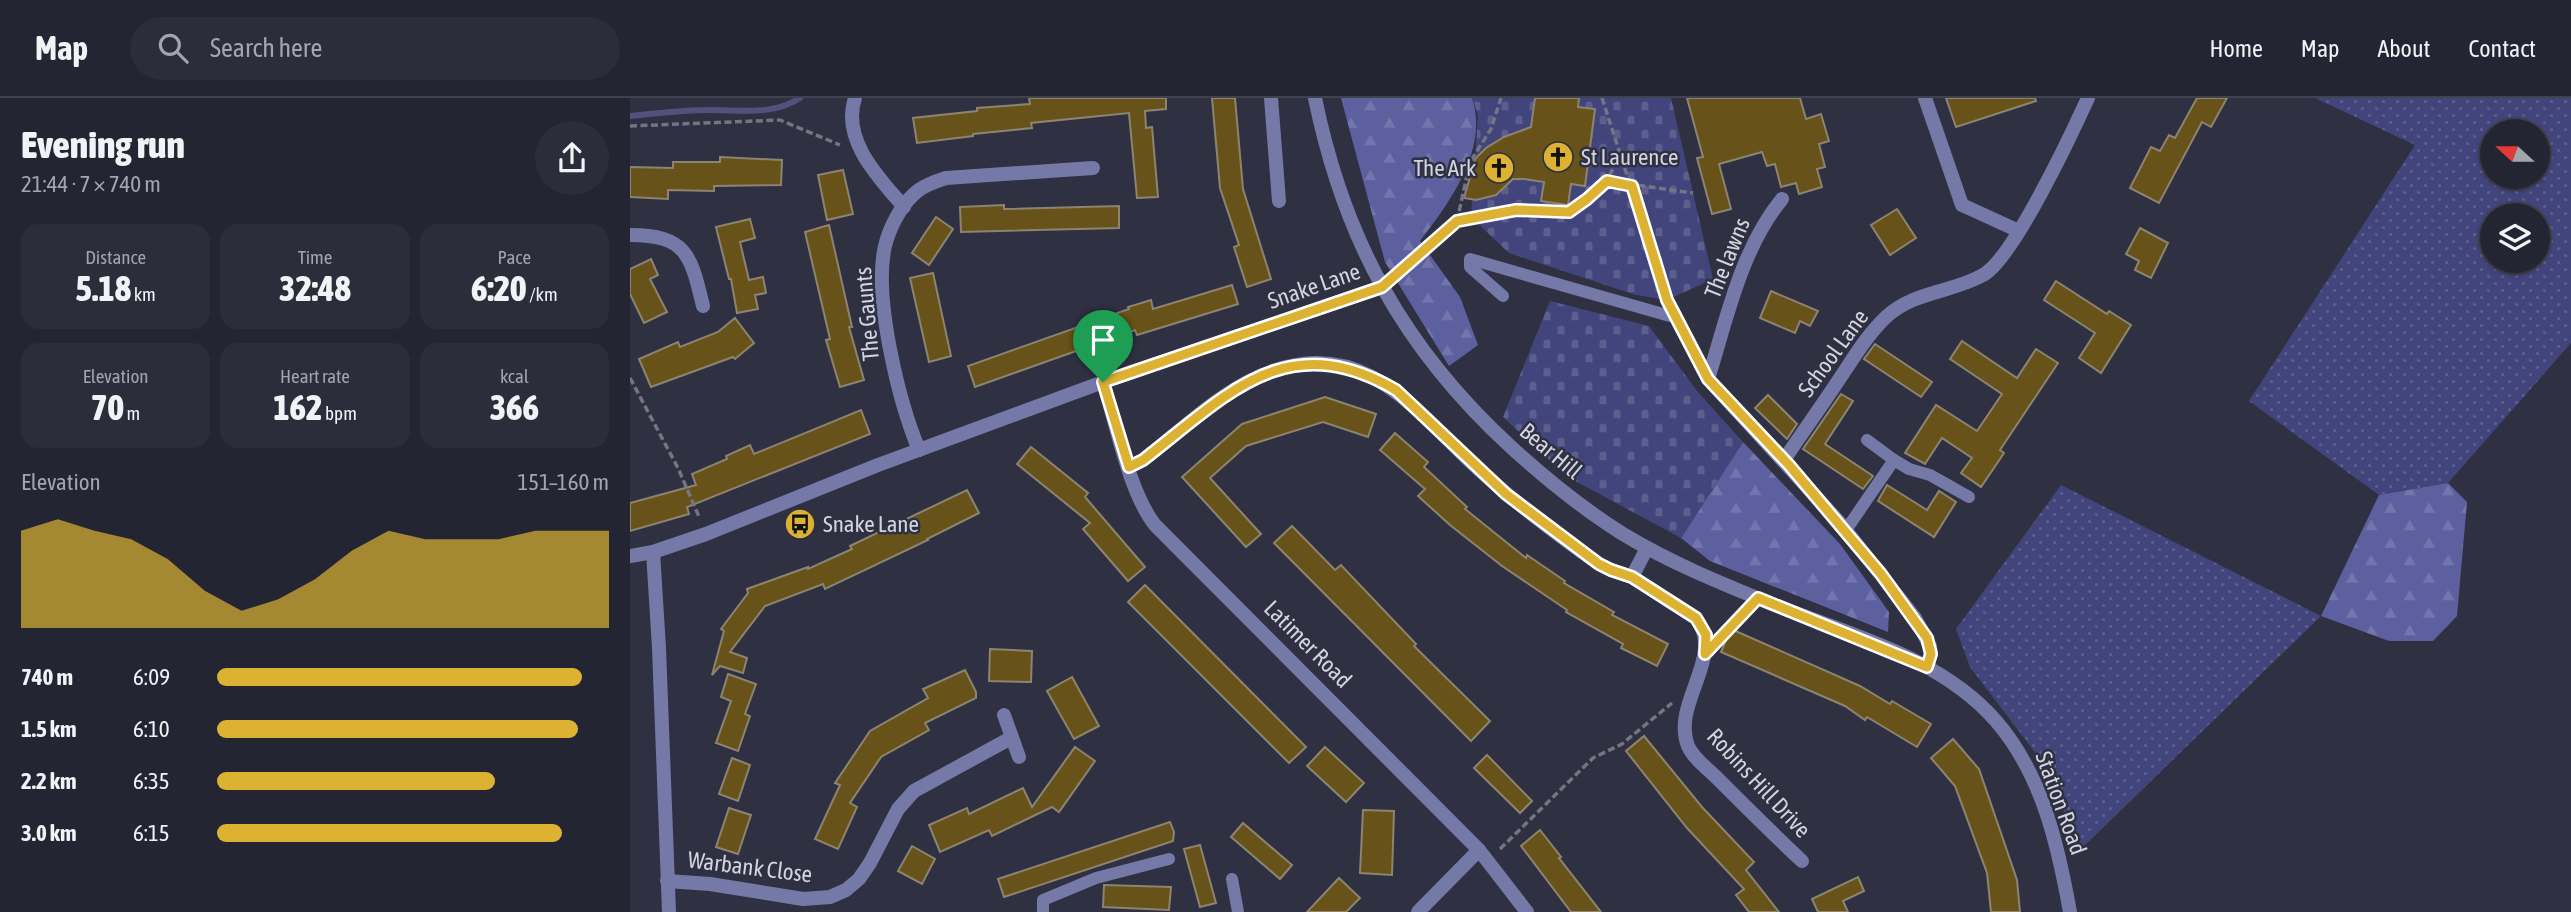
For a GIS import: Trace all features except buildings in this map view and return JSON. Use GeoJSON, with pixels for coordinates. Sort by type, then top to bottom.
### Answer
{"type":"FeatureCollection","features":[{"type":"Feature","properties":{"kind":"street"},"geometry":{"type":"LineString","coordinates":[[855,98],[853,122],[856,140],[873,170],[904,207]]}},
{"type":"Feature","properties":{"kind":"street"},"geometry":{"type":"LineString","coordinates":[[1271,98],[1279,201]]}},
{"type":"Feature","properties":{"kind":"street","name":"Bear Hill"},"geometry":{"type":"LineString","coordinates":[[1315,98],[1329,158],[1347,211],[1382,287],[1434,368],[1490,428],[1563,492],[1598,518],[1647,548],[1758,598],[1927,667]]}},
{"type":"Feature","properties":{"kind":"street"},"geometry":{"type":"LineString","coordinates":[[1925,98],[1962,205],[2019,231]]}},
{"type":"Feature","properties":{"kind":"street","name":"School Lane"},"geometry":{"type":"LineString","coordinates":[[1784,460],[1863,345],[1886,317],[1916,297],[1986,274],[1999,261],[2019,231],[2088,98]]}},
{"type":"Feature","properties":{"kind":"street","name":"The Gaunts"},"geometry":{"type":"LineString","coordinates":[[919,450],[906,417],[892,356],[882,280],[885,246],[895,220],[912,196],[926,186],[946,178],[1093,168]]}},
{"type":"Feature","properties":{"kind":"street","name":"The lawns"},"geometry":{"type":"LineString","coordinates":[[1708,379],[1747,258],[1766,219],[1782,199]]}},
{"type":"Feature","properties":{"kind":"street"},"geometry":{"type":"LineString","coordinates":[[630,235],[666,239],[681,248],[692,263],[703,306]]}},
{"type":"Feature","properties":{"kind":"street","name":"Snake Lane"},"geometry":{"type":"LineString","coordinates":[[630,556],[653,552],[706,534],[919,450],[1103,382],[1382,287]]}},
{"type":"Feature","properties":{"kind":"street"},"geometry":{"type":"LineString","coordinates":[[1667,300],[1708,379],[1846,530],[1915,618],[1927,638],[1931,654],[1927,667]]}},
{"type":"Feature","properties":{"kind":"street"},"geometry":{"type":"LineString","coordinates":[[1129,467],[1143,460],[1229,393],[1268,372],[1301,364],[1333,365],[1363,373],[1396,390],[1482,473],[1530,514],[1599,564],[1632,577],[1696,618],[1706,635],[1705,654]]}},
{"type":"Feature","properties":{"kind":"street","name":"Latimer Road"},"geometry":{"type":"LineString","coordinates":[[1103,382],[1129,467],[1144,507],[1155,525],[1484,855],[1527,912]]}},
{"type":"Feature","properties":{"kind":"street"},"geometry":{"type":"LineString","coordinates":[[1632,577],[1647,548]]}},
{"type":"Feature","properties":{"kind":"street"},"geometry":{"type":"LineString","coordinates":[[653,552],[669,912]]}},
{"type":"Feature","properties":{"kind":"street","name":"Robins Hill Drive"},"geometry":{"type":"LineString","coordinates":[[1705,654],[1685,721],[1686,738],[1692,752],[1802,861]]}},
{"type":"Feature","properties":{"kind":"street","name":"Station Road"},"geometry":{"type":"LineString","coordinates":[[1927,667],[1958,687],[1995,720],[2019,753],[2036,788],[2059,852],[2070,912]]}},
{"type":"Feature","properties":{"kind":"street"},"geometry":{"type":"LineString","coordinates":[[1004,715],[1019,757]]}},
{"type":"Feature","properties":{"kind":"street","name":"Warbank Close"},"geometry":{"type":"LineString","coordinates":[[667,881],[710,884],[803,899],[830,897],[846,890],[859,879],[898,809],[914,791],[1012,738]]}},
{"type":"Feature","properties":{"kind":"street"},"geometry":{"type":"LineString","coordinates":[[1418,912],[1484,855]]}},
{"type":"Feature","properties":{"kind":"lane"},"geometry":{"type":"LineString","coordinates":[[1503,296],[1470,267],[1470,259],[1677,318]]}},
{"type":"Feature","properties":{"kind":"lane"},"geometry":{"type":"LineString","coordinates":[[1867,440],[1909,469],[1930,475],[1969,497]]}},
{"type":"Feature","properties":{"kind":"lane"},"geometry":{"type":"LineString","coordinates":[[1846,530],[1894,460]]}},
{"type":"Feature","properties":{"kind":"lane"},"geometry":{"type":"LineString","coordinates":[[1043,912],[1043,900],[1096,878],[1170,859]]}},
{"type":"Feature","properties":{"kind":"lane"},"geometry":{"type":"LineString","coordinates":[[1232,879],[1238,912]]}},
{"type":"Feature","properties":{"kind":"path"},"geometry":{"type":"LineString","coordinates":[[1457,221],[1470,162],[1490,129],[1501,98]]}},
{"type":"Feature","properties":{"kind":"path"},"geometry":{"type":"LineString","coordinates":[[1602,98],[1667,300]]}},
{"type":"Feature","properties":{"kind":"path"},"geometry":{"type":"LineString","coordinates":[[630,126],[780,120],[863,154]]}},
{"type":"Feature","properties":{"kind":"path"},"geometry":{"type":"LineString","coordinates":[[1382,287],[1457,221],[1516,210],[1569,212],[1607,181],[1621,152]]}},
{"type":"Feature","properties":{"kind":"path"},"geometry":{"type":"LineString","coordinates":[[1607,181],[1693,193]]}},
{"type":"Feature","properties":{"kind":"path"},"geometry":{"type":"LineString","coordinates":[[630,378],[678,468],[706,534]]}},
{"type":"Feature","properties":{"kind":"path"},"geometry":{"type":"LineString","coordinates":[[1705,654],[1758,598]]}},
{"type":"Feature","properties":{"kind":"path"},"geometry":{"type":"LineString","coordinates":[[1484,855],[1593,758],[1622,744],[1694,687]]}},
{"type":"Feature","properties":{"kind":"green space"},"geometry":{"type":"Polygon","coordinates":[[[1341,98],[1472,98],[1476,117],[1471,155],[1454,192],[1420,241],[1460,297],[1478,345],[1449,366],[1385,262],[1341,98]]]}},
{"type":"Feature","properties":{"kind":"green space"},"geometry":{"type":"Polygon","coordinates":[[[1472,98],[1671,98],[1713,279],[1667,300],[1636,295],[1509,253],[1471,217],[1478,115],[1472,98]]]}},
{"type":"Feature","properties":{"kind":"green space"},"geometry":{"type":"Polygon","coordinates":[[[2315,98],[2571,98],[2571,343],[2448,483],[2379,495],[2249,401],[2415,145],[2315,98]]]}},
{"type":"Feature","properties":{"kind":"green space"},"geometry":{"type":"Polygon","coordinates":[[[1550,301],[1649,326],[1697,391],[1743,442],[1681,538],[1568,477],[1503,417],[1550,301]]]}},
{"type":"Feature","properties":{"kind":"green space"},"geometry":{"type":"Polygon","coordinates":[[[1743,442],[1840,544],[1889,612],[1888,632],[1710,561],[1681,538],[1743,442]]]}},
{"type":"Feature","properties":{"kind":"green space"},"geometry":{"type":"Polygon","coordinates":[[[2448,483],[2467,502],[2457,616],[2433,641],[2389,641],[2321,616],[2379,495],[2448,483]]]}},
{"type":"Feature","properties":{"kind":"green space"},"geometry":{"type":"Polygon","coordinates":[[[2061,485],[2321,616],[2078,852],[2050,772],[1970,667],[1956,629],[2061,485]]]}},
{"type":"Feature","properties":{"kind":"waterway"},"geometry":{"type":"LineString","coordinates":[[630,116],[696,110],[766,110],[800,98]]}},
{"type":"Feature","properties":{"kind":"place","name":"St Laurence"},"geometry":{"type":"Point","coordinates":[1558,157]}},
{"type":"Feature","properties":{"kind":"place","name":"The Ark"},"geometry":{"type":"Point","coordinates":[1499,168]}},
{"type":"Feature","properties":{"kind":"place","name":"Snake Lane"},"geometry":{"type":"Point","coordinates":[800,524]}},
{"type":"Feature","properties":{"kind":"route"},"geometry":{"type":"LineString","coordinates":[[1607,181],[1632,186],[1667,300],[1708,379],[1840,523],[1915,618],[1930,646],[1931,654],[1927,667],[1758,598],[1705,654],[1706,635],[1696,618],[1632,577],[1599,564],[1530,514],[1482,473],[1396,390],[1363,373],[1318,363],[1268,372],[1229,393],[1143,460],[1129,467],[1103,382],[1382,287],[1457,221],[1516,210],[1569,212],[1607,181]]}}]}
